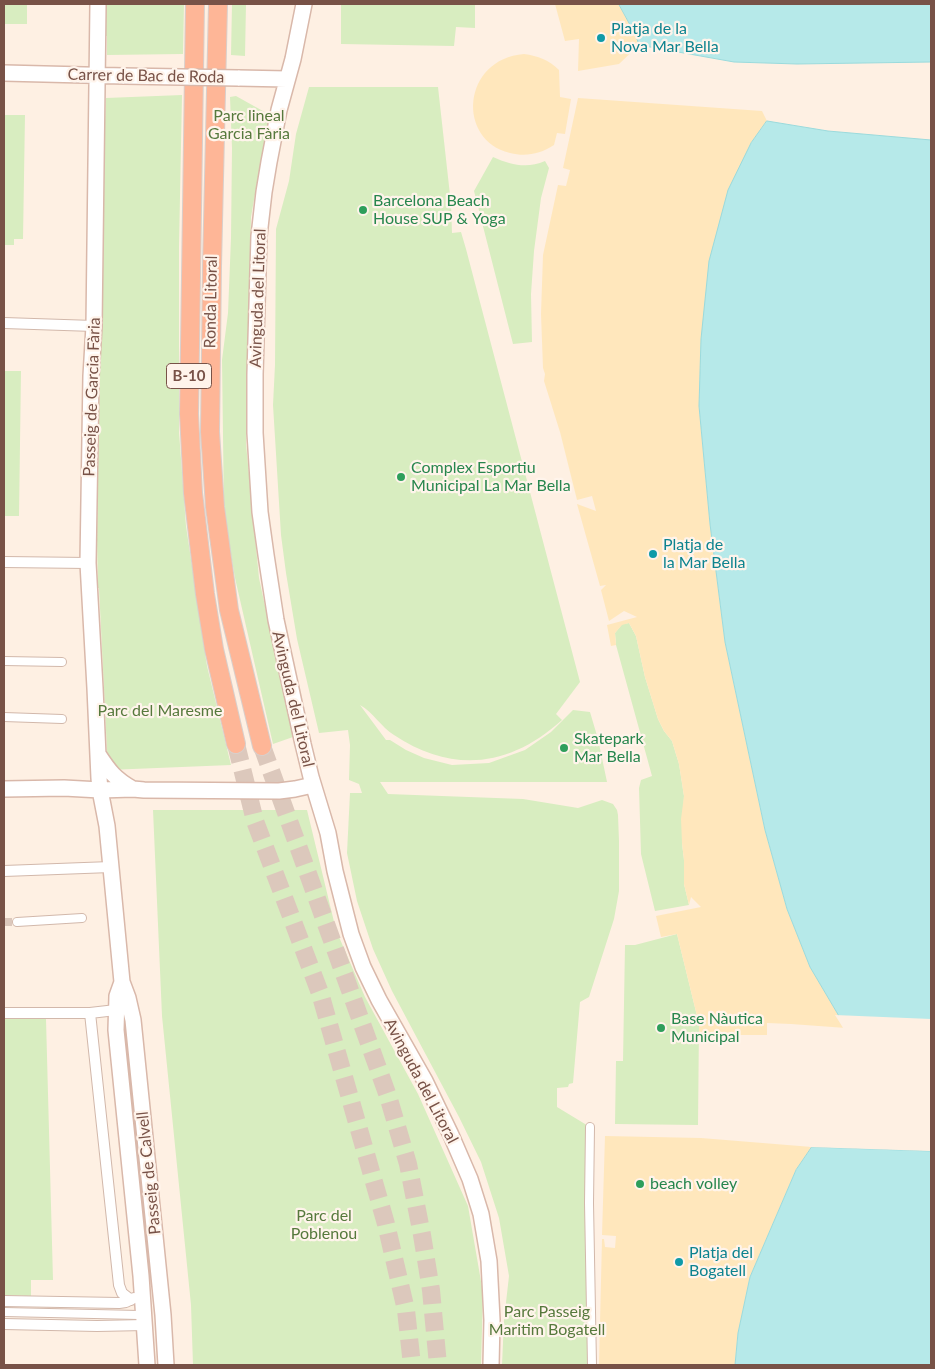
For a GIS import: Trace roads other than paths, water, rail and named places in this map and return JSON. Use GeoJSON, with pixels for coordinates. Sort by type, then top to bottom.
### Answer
{"type":"FeatureCollection","features":[{"type":"Feature","properties":{"kind":"highway","name":"Ronda Litoral"},"geometry":{"type":"LineString","coordinates":[[195,4],[188,414],[193,493],[205,594],[214,648],[236,744]]}},
{"type":"Feature","properties":{"kind":"highway","name":"Ronda Litoral"},"geometry":{"type":"LineString","coordinates":[[218,4],[210,432],[215,507],[229,610],[262,746]]}},
{"type":"Feature","properties":{"kind":"main road","name":"Passeig de Garcia Fària"},"geometry":{"type":"LineString","coordinates":[[98,4],[94,326],[91,376],[88,563],[100,790]]}},
{"type":"Feature","properties":{"kind":"main road","name":"Avinguda del Litoral"},"geometry":{"type":"LineString","coordinates":[[304,4],[293,59],[279,110],[269,162],[259,236],[254,374],[255,433],[261,519],[276,620],[313,785],[328,833],[351,934],[363,967],[379,1000],[425,1081],[442,1117],[470,1179],[481,1214],[489,1261],[492,1320],[491,1365]]}},
{"type":"Feature","properties":{"kind":"main road","name":"Carrer de Bac de Roda"},"geometry":{"type":"LineString","coordinates":[[4,73],[287,79]]}},
{"type":"Feature","properties":{"kind":"main road"},"geometry":{"type":"LineString","coordinates":[[97,752],[120,782],[138,789]]}},
{"type":"Feature","properties":{"kind":"main road"},"geometry":{"type":"LineString","coordinates":[[4,789],[279,791],[294,790],[313,785]]}},
{"type":"Feature","properties":{"kind":"main road","name":"Passeig de Calvell"},"geometry":{"type":"LineString","coordinates":[[100,790],[107,826],[122,982],[133,1020],[163,1315],[166,1365]]}},
{"type":"Feature","properties":{"kind":"main road","name":"Passeig de Calvell"},"geometry":{"type":"LineString","coordinates":[[122,982],[117,996],[116,1030],[142,1290],[142,1320],[147,1365]]}},
{"type":"Feature","properties":{"kind":"street"},"geometry":{"type":"LineString","coordinates":[[4,323],[94,326]]}},
{"type":"Feature","properties":{"kind":"street"},"geometry":{"type":"LineString","coordinates":[[4,562],[88,563]]}},
{"type":"Feature","properties":{"kind":"street"},"geometry":{"type":"LineString","coordinates":[[4,661],[62,662]]}},
{"type":"Feature","properties":{"kind":"street"},"geometry":{"type":"LineString","coordinates":[[4,717],[62,719]]}},
{"type":"Feature","properties":{"kind":"street"},"geometry":{"type":"LineString","coordinates":[[4,871],[111,868]]}},
{"type":"Feature","properties":{"kind":"street"},"geometry":{"type":"LineString","coordinates":[[17,922],[82,918]]}},
{"type":"Feature","properties":{"kind":"street"},"geometry":{"type":"LineString","coordinates":[[4,1014],[90,1013],[116,1010]]}},
{"type":"Feature","properties":{"kind":"street"},"geometry":{"type":"LineString","coordinates":[[90,1013],[119,1285],[122,1293],[131,1300]]}},
{"type":"Feature","properties":{"kind":"street"},"geometry":{"type":"LineString","coordinates":[[590,1127],[589,1204],[592,1365]]}},
{"type":"Feature","properties":{"kind":"street"},"geometry":{"type":"LineString","coordinates":[[4,1301],[119,1303],[131,1300],[142,1290]]}},
{"type":"Feature","properties":{"kind":"street"},"geometry":{"type":"LineString","coordinates":[[4,1312],[142,1320]]}},
{"type":"Feature","properties":{"kind":"street"},"geometry":{"type":"LineString","coordinates":[[4,1324],[97,1326],[142,1320]]}},
{"type":"Feature","properties":{"kind":"water"},"geometry":{"type":"Polygon","coordinates":[[[619,4],[931,4],[931,62],[797,64],[734,62],[639,45],[619,4]]]}},
{"type":"Feature","properties":{"kind":"water"},"geometry":{"type":"Polygon","coordinates":[[[767,121],[828,131],[931,140],[931,1029],[846,1028],[810,967],[787,909],[765,830],[725,642],[710,524],[699,406],[701,339],[709,261],[728,190],[751,143],[767,121]]]}},
{"type":"Feature","properties":{"kind":"water"},"geometry":{"type":"Polygon","coordinates":[[[812,1147],[931,1151],[931,1365],[735,1365],[738,1333],[750,1277],[796,1170],[812,1147]]]}},
{"type":"Feature","properties":{"kind":"tunnel"},"geometry":{"type":"LineString","coordinates":[[236,744],[255,821],[320,993],[386,1224],[406,1310],[412,1365]]}},
{"type":"Feature","properties":{"kind":"tunnel"},"geometry":{"type":"LineString","coordinates":[[262,746],[388,1096],[408,1164],[431,1290],[438,1365]]}},
{"type":"Feature","properties":{"kind":"tunnel"},"geometry":{"type":"LineString","coordinates":[[4,922],[17,922]]}},
{"type":"Feature","properties":{"kind":"place","name":"Platja de la Nova Mar Bella"},"geometry":{"type":"Point","coordinates":[601,38]}},
{"type":"Feature","properties":{"kind":"place","name":"Barcelona Beach House SUP & Yoga"},"geometry":{"type":"Point","coordinates":[363,210]}},
{"type":"Feature","properties":{"kind":"place","name":"Complex Esportiu Municipal La Mar Bella"},"geometry":{"type":"Point","coordinates":[401,477]}},
{"type":"Feature","properties":{"kind":"place","name":"Platja de la Mar Bella"},"geometry":{"type":"Point","coordinates":[653,554]}},
{"type":"Feature","properties":{"kind":"place","name":"Skatepark Mar Bella"},"geometry":{"type":"Point","coordinates":[564,748]}},
{"type":"Feature","properties":{"kind":"place","name":"Base Nàutica Municipal"},"geometry":{"type":"Point","coordinates":[661,1028]}},
{"type":"Feature","properties":{"kind":"place","name":"beach volley"},"geometry":{"type":"Point","coordinates":[640,1184]}},
{"type":"Feature","properties":{"kind":"place","name":"Platja del Bogatell"},"geometry":{"type":"Point","coordinates":[679,1262]}},
{"type":"Feature","properties":{"kind":"park label","name":"Parc lineal Garcia Fària"},"geometry":{"type":"Point","coordinates":[249,125]}},
{"type":"Feature","properties":{"kind":"park label","name":"Parc del Maresme"},"geometry":{"type":"Point","coordinates":[160,711]}},
{"type":"Feature","properties":{"kind":"park label","name":"Parc del Poblenou"},"geometry":{"type":"Point","coordinates":[324,1225]}},
{"type":"Feature","properties":{"kind":"park label","name":"Parc Passeig Maritim Bogatell"},"geometry":{"type":"Point","coordinates":[547,1321]}}]}
